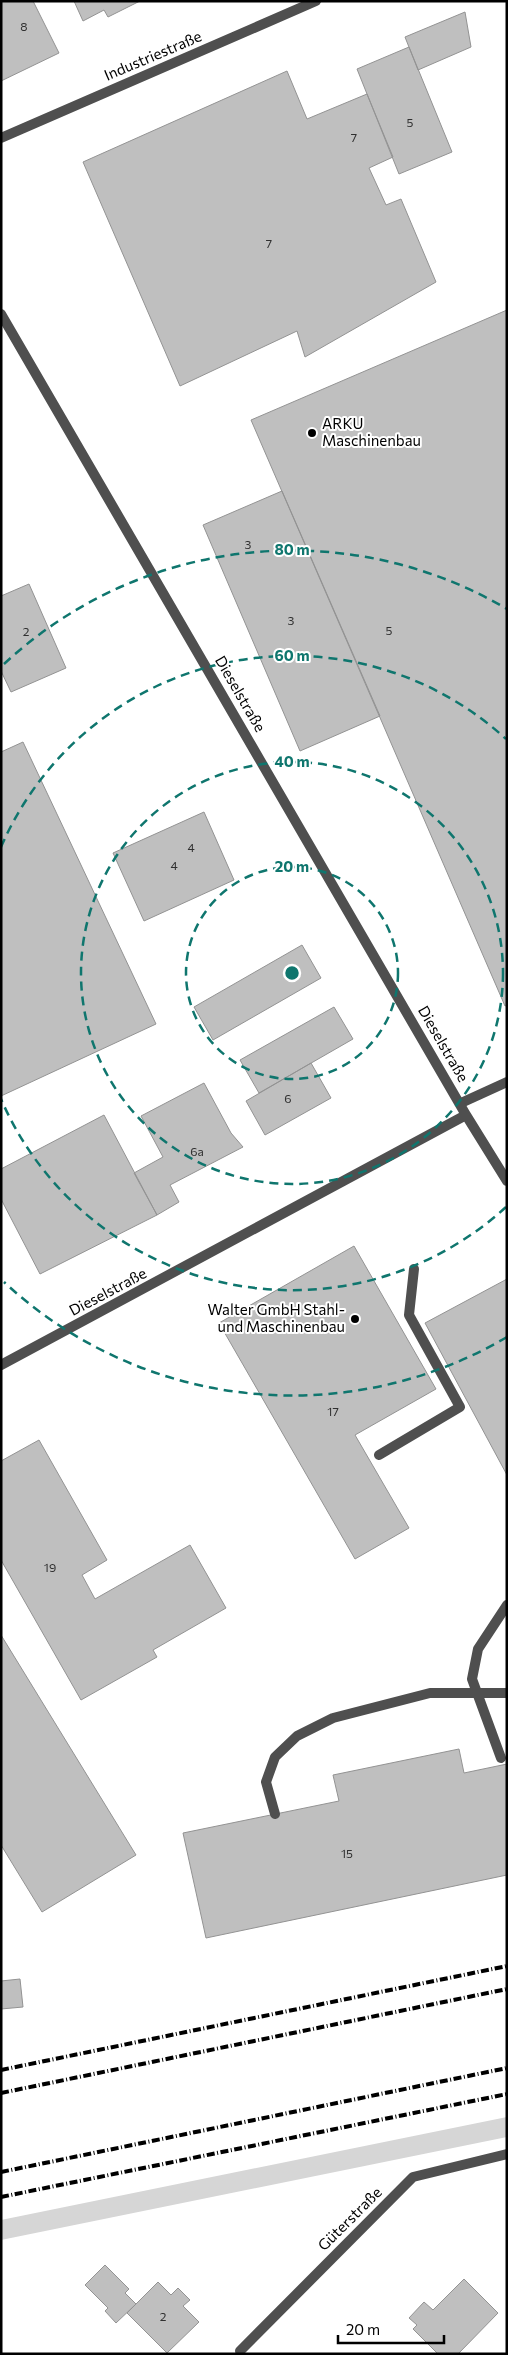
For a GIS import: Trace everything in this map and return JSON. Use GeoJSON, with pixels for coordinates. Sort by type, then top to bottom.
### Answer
{"type":"FeatureCollection","features":[{"type":"Feature","properties":{"kind":"street","name":"Industriestraße"},"geometry":{"type":"LineString","coordinates":[[1,138],[316,1]]}},
{"type":"Feature","properties":{"kind":"street","name":"Dieselstraße"},"geometry":{"type":"LineString","coordinates":[[1,314],[461,1103],[466,1115],[507,1181]]}},
{"type":"Feature","properties":{"kind":"street"},"geometry":{"type":"LineString","coordinates":[[461,1103],[507,1082]]}},
{"type":"Feature","properties":{"kind":"street","name":"Dieselstraße"},"geometry":{"type":"LineString","coordinates":[[1,1365],[466,1115]]}},
{"type":"Feature","properties":{"kind":"street"},"geometry":{"type":"LineString","coordinates":[[379,1455],[460,1407],[409,1315],[414,1269]]}},
{"type":"Feature","properties":{"kind":"street"},"geometry":{"type":"LineString","coordinates":[[501,1758],[472,1679],[478,1649],[507,1605]]}},
{"type":"Feature","properties":{"kind":"street"},"geometry":{"type":"LineString","coordinates":[[274,1814],[266,1782],[275,1756],[297,1736],[333,1718],[430,1693],[507,1693]]}},
{"type":"Feature","properties":{"kind":"street","name":"Güterstraße"},"geometry":{"type":"LineString","coordinates":[[240,2353],[413,2177],[507,2154]]}},
{"type":"Feature","properties":{"kind":"shaded area"},"geometry":{"type":"Polygon","coordinates":[[[507,2117],[507,2137],[1,2240],[1,2220],[507,2117]]]}},
{"type":"Feature","properties":{"kind":"building"},"geometry":{"type":"Polygon","coordinates":[[[1,1],[33,1],[59,53],[1,81],[1,1]]]}},
{"type":"Feature","properties":{"kind":"building"},"geometry":{"type":"Polygon","coordinates":[[[74,1],[140,1],[108,17],[104,10],[83,21],[74,1]]]}},
{"type":"Feature","properties":{"kind":"building"},"geometry":{"type":"Polygon","coordinates":[[[465,12],[471,47],[418,70],[405,37],[465,12]]]}},
{"type":"Feature","properties":{"kind":"building"},"geometry":{"type":"Polygon","coordinates":[[[409,47],[452,152],[399,174],[357,69],[409,47]]]}},
{"type":"Feature","properties":{"kind":"building"},"geometry":{"type":"Polygon","coordinates":[[[287,71],[307,119],[367,94],[393,157],[369,168],[386,205],[401,199],[436,282],[305,357],[297,331],[180,386],[83,162],[287,71]]]}},
{"type":"Feature","properties":{"kind":"building"},"geometry":{"type":"Polygon","coordinates":[[[507,310],[507,1005],[505,1006],[251,420],[507,310]]]}},
{"type":"Feature","properties":{"kind":"building"},"geometry":{"type":"Polygon","coordinates":[[[282,491],[380,716],[300,751],[203,525],[282,491]]]}},
{"type":"Feature","properties":{"kind":"building"},"geometry":{"type":"Polygon","coordinates":[[[29,584],[66,668],[11,692],[1,671],[1,596],[29,584]]]}},
{"type":"Feature","properties":{"kind":"building"},"geometry":{"type":"Polygon","coordinates":[[[23,742],[156,1024],[1,1096],[1,752],[23,742]]]}},
{"type":"Feature","properties":{"kind":"building"},"geometry":{"type":"Polygon","coordinates":[[[204,812],[234,880],[144,921],[113,853],[204,812]]]}},
{"type":"Feature","properties":{"kind":"building"},"geometry":{"type":"Polygon","coordinates":[[[302,945],[321,978],[213,1040],[194,1007],[302,945]]]}},
{"type":"Feature","properties":{"kind":"building"},"geometry":{"type":"Polygon","coordinates":[[[334,1007],[353,1039],[259,1093],[240,1060],[334,1007]]]}},
{"type":"Feature","properties":{"kind":"building"},"geometry":{"type":"Polygon","coordinates":[[[311,1063],[331,1098],[265,1135],[246,1101],[311,1063]]]}},
{"type":"Feature","properties":{"kind":"building"},"geometry":{"type":"Polygon","coordinates":[[[204,1083],[231,1133],[243,1147],[170,1185],[179,1202],[157,1215],[134,1173],[163,1157],[141,1116],[204,1083]]]}},
{"type":"Feature","properties":{"kind":"building"},"geometry":{"type":"Polygon","coordinates":[[[104,1115],[157,1215],[40,1274],[1,1199],[1,1169],[104,1115]]]}},
{"type":"Feature","properties":{"kind":"building"},"geometry":{"type":"Polygon","coordinates":[[[354,1246],[436,1389],[355,1435],[409,1528],[355,1559],[219,1323],[354,1246]]]}},
{"type":"Feature","properties":{"kind":"building"},"geometry":{"type":"Polygon","coordinates":[[[507,1279],[507,1475],[425,1323],[507,1279]]]}},
{"type":"Feature","properties":{"kind":"building"},"geometry":{"type":"Polygon","coordinates":[[[39,1440],[107,1560],[82,1575],[95,1599],[190,1545],[226,1608],[153,1650],[157,1657],[81,1700],[1,1560],[1,1461],[39,1440]]]}},
{"type":"Feature","properties":{"kind":"building"},"geometry":{"type":"Polygon","coordinates":[[[1,1635],[136,1855],[42,1912],[1,1845],[1,1635]]]}},
{"type":"Feature","properties":{"kind":"building"},"geometry":{"type":"Polygon","coordinates":[[[459,1749],[464,1773],[507,1764],[507,1875],[206,1938],[183,1833],[339,1801],[333,1775],[459,1749]]]}},
{"type":"Feature","properties":{"kind":"building"},"geometry":{"type":"Polygon","coordinates":[[[20,1979],[23,2007],[1,2009],[1,1981],[20,1979]]]}},
{"type":"Feature","properties":{"kind":"building"},"geometry":{"type":"Polygon","coordinates":[[[105,2265],[129,2289],[125,2293],[136,2304],[116,2323],[105,2311],[108,2308],[85,2285],[105,2265]]]}},
{"type":"Feature","properties":{"kind":"building"},"geometry":{"type":"Polygon","coordinates":[[[464,2279],[498,2313],[458,2354],[438,2354],[413,2329],[417,2325],[409,2318],[424,2302],[433,2310],[464,2279]]]}},
{"type":"Feature","properties":{"kind":"building"},"geometry":{"type":"Polygon","coordinates":[[[158,2282],[171,2295],[178,2288],[190,2300],[183,2306],[199,2322],[167,2353],[127,2313],[158,2282]]]}},
{"type":"Feature","properties":{"kind":"railway"},"geometry":{"type":"LineString","coordinates":[[1,2070],[507,1966]]}},
{"type":"Feature","properties":{"kind":"railway"},"geometry":{"type":"LineString","coordinates":[[1,2093],[507,1989]]}},
{"type":"Feature","properties":{"kind":"railway"},"geometry":{"type":"LineString","coordinates":[[1,2172],[507,2068]]}},
{"type":"Feature","properties":{"kind":"railway"},"geometry":{"type":"LineString","coordinates":[[1,2197],[507,2094]]}},
{"type":"Feature","properties":{"kind":"place","name":"ARKU Maschinenbau"},"geometry":{"type":"Point","coordinates":[312,433]}},
{"type":"Feature","properties":{"kind":"place","name":"Walter GmbH Stahl- und Maschinenbau"},"geometry":{"type":"Point","coordinates":[355,1319]}}]}
